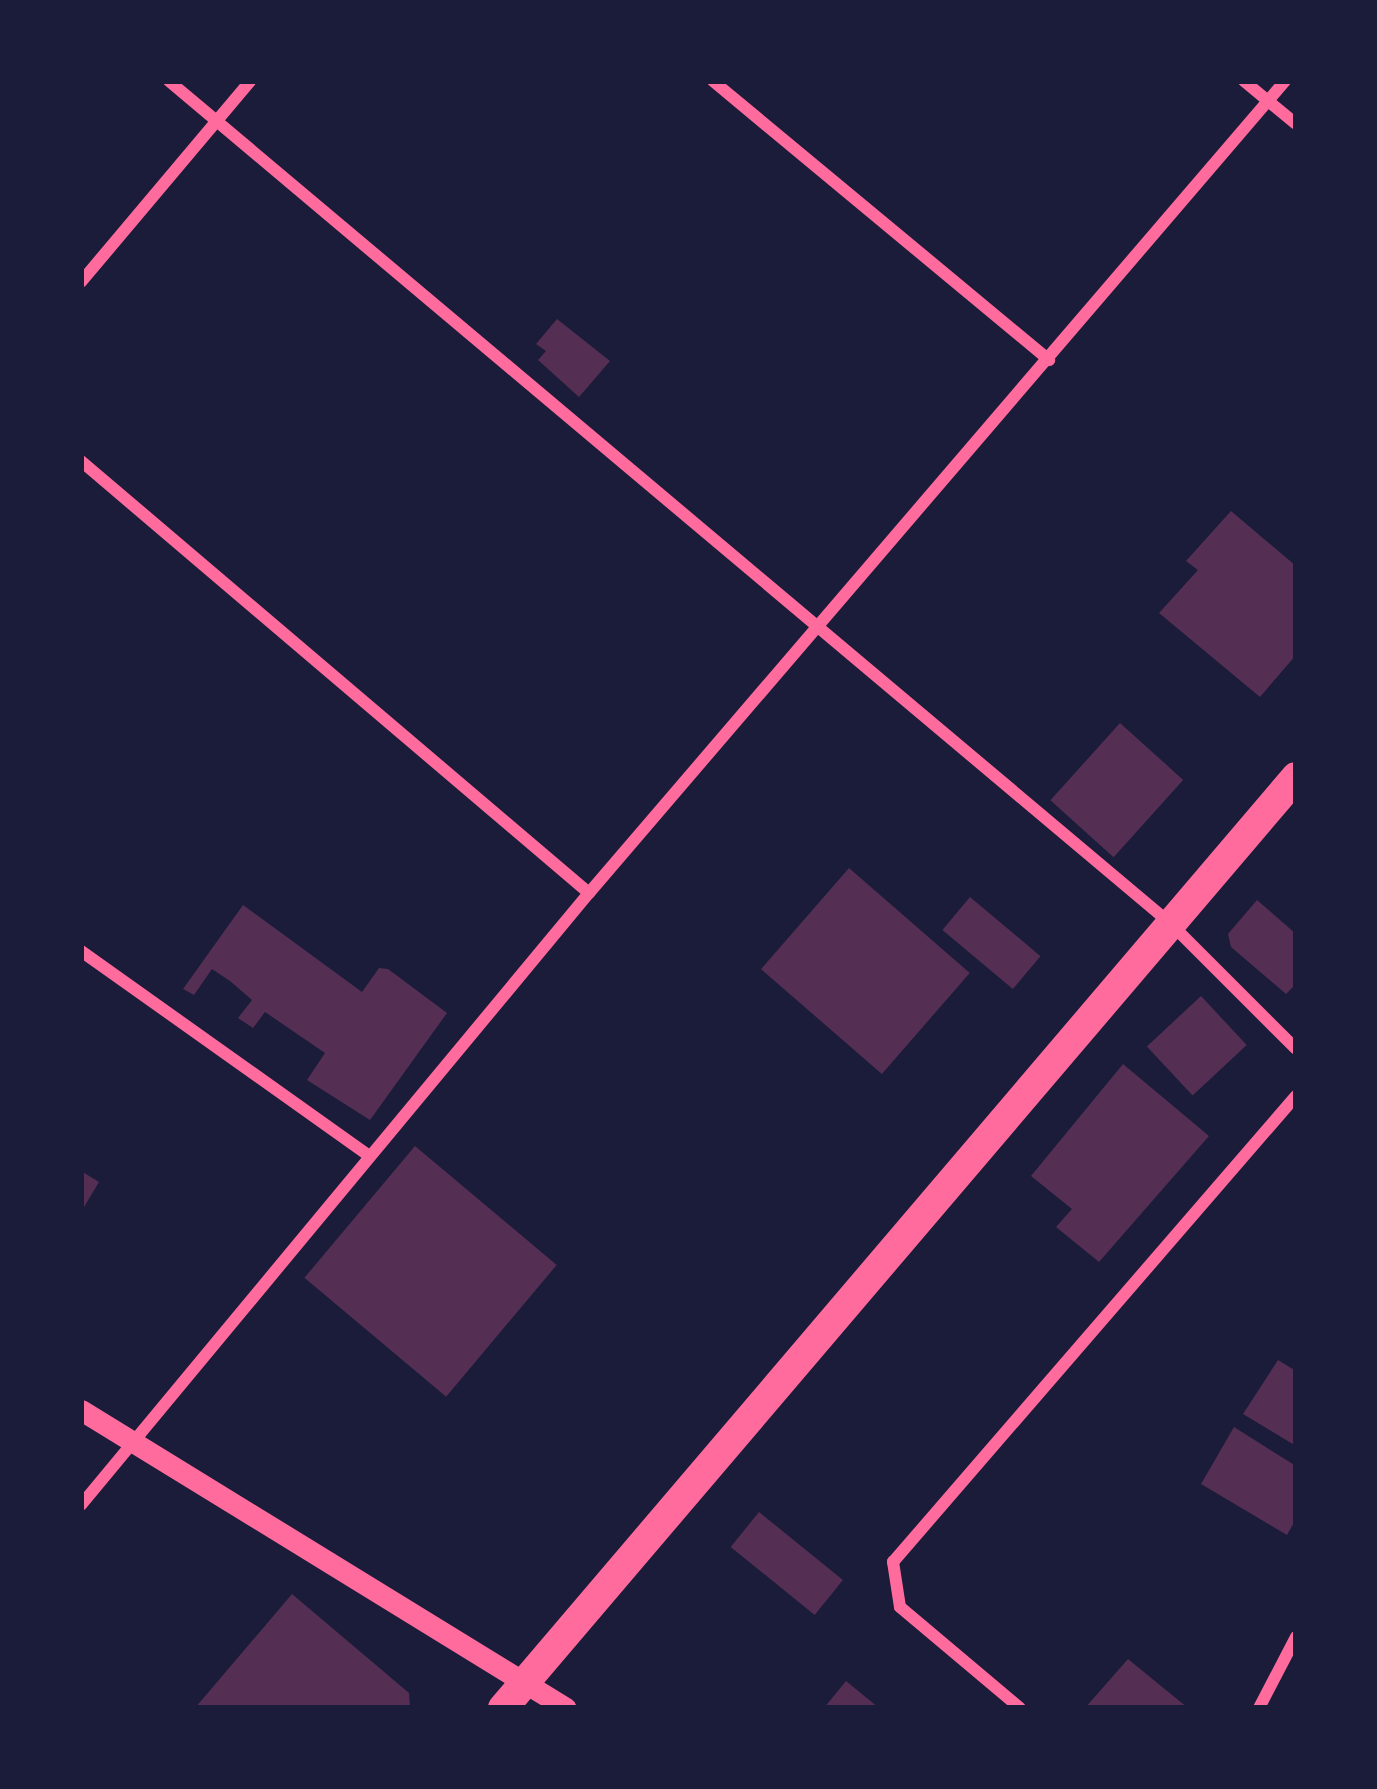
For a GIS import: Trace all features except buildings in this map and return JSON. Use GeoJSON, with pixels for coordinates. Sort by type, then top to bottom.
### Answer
{"type":"FeatureCollection","features":[{"type":"Feature","properties":{"kind":"main road"},"geometry":{"type":"LineString","coordinates":[[503,1708],[1296,777]]}},
{"type":"Feature","properties":{"kind":"street"},"geometry":{"type":"LineString","coordinates":[[169,81],[819,633],[1171,923],[1296,1049]]}},
{"type":"Feature","properties":{"kind":"street"},"geometry":{"type":"LineString","coordinates":[[81,282],[250,81]]}},
{"type":"Feature","properties":{"kind":"street"},"geometry":{"type":"LineString","coordinates":[[712,81],[1049,360]]}},
{"type":"Feature","properties":{"kind":"street"},"geometry":{"type":"LineString","coordinates":[[1244,81],[1296,124]]}},
{"type":"Feature","properties":{"kind":"street"},"geometry":{"type":"LineString","coordinates":[[81,1505],[589,893],[819,633],[1285,81]]}},
{"type":"Feature","properties":{"kind":"street"},"geometry":{"type":"LineString","coordinates":[[81,461],[589,893]]}},
{"type":"Feature","properties":{"kind":"street"},"geometry":{"type":"LineString","coordinates":[[81,950],[369,1156]]}},
{"type":"Feature","properties":{"kind":"street"},"geometry":{"type":"LineString","coordinates":[[1020,1708],[901,1607],[893,1562],[1296,1096]]}},
{"type":"Feature","properties":{"kind":"street"},"geometry":{"type":"LineString","coordinates":[[81,1410],[566,1708]]}},
{"type":"Feature","properties":{"kind":"street"},"geometry":{"type":"LineString","coordinates":[[1259,1708],[1296,1636]]}}]}
